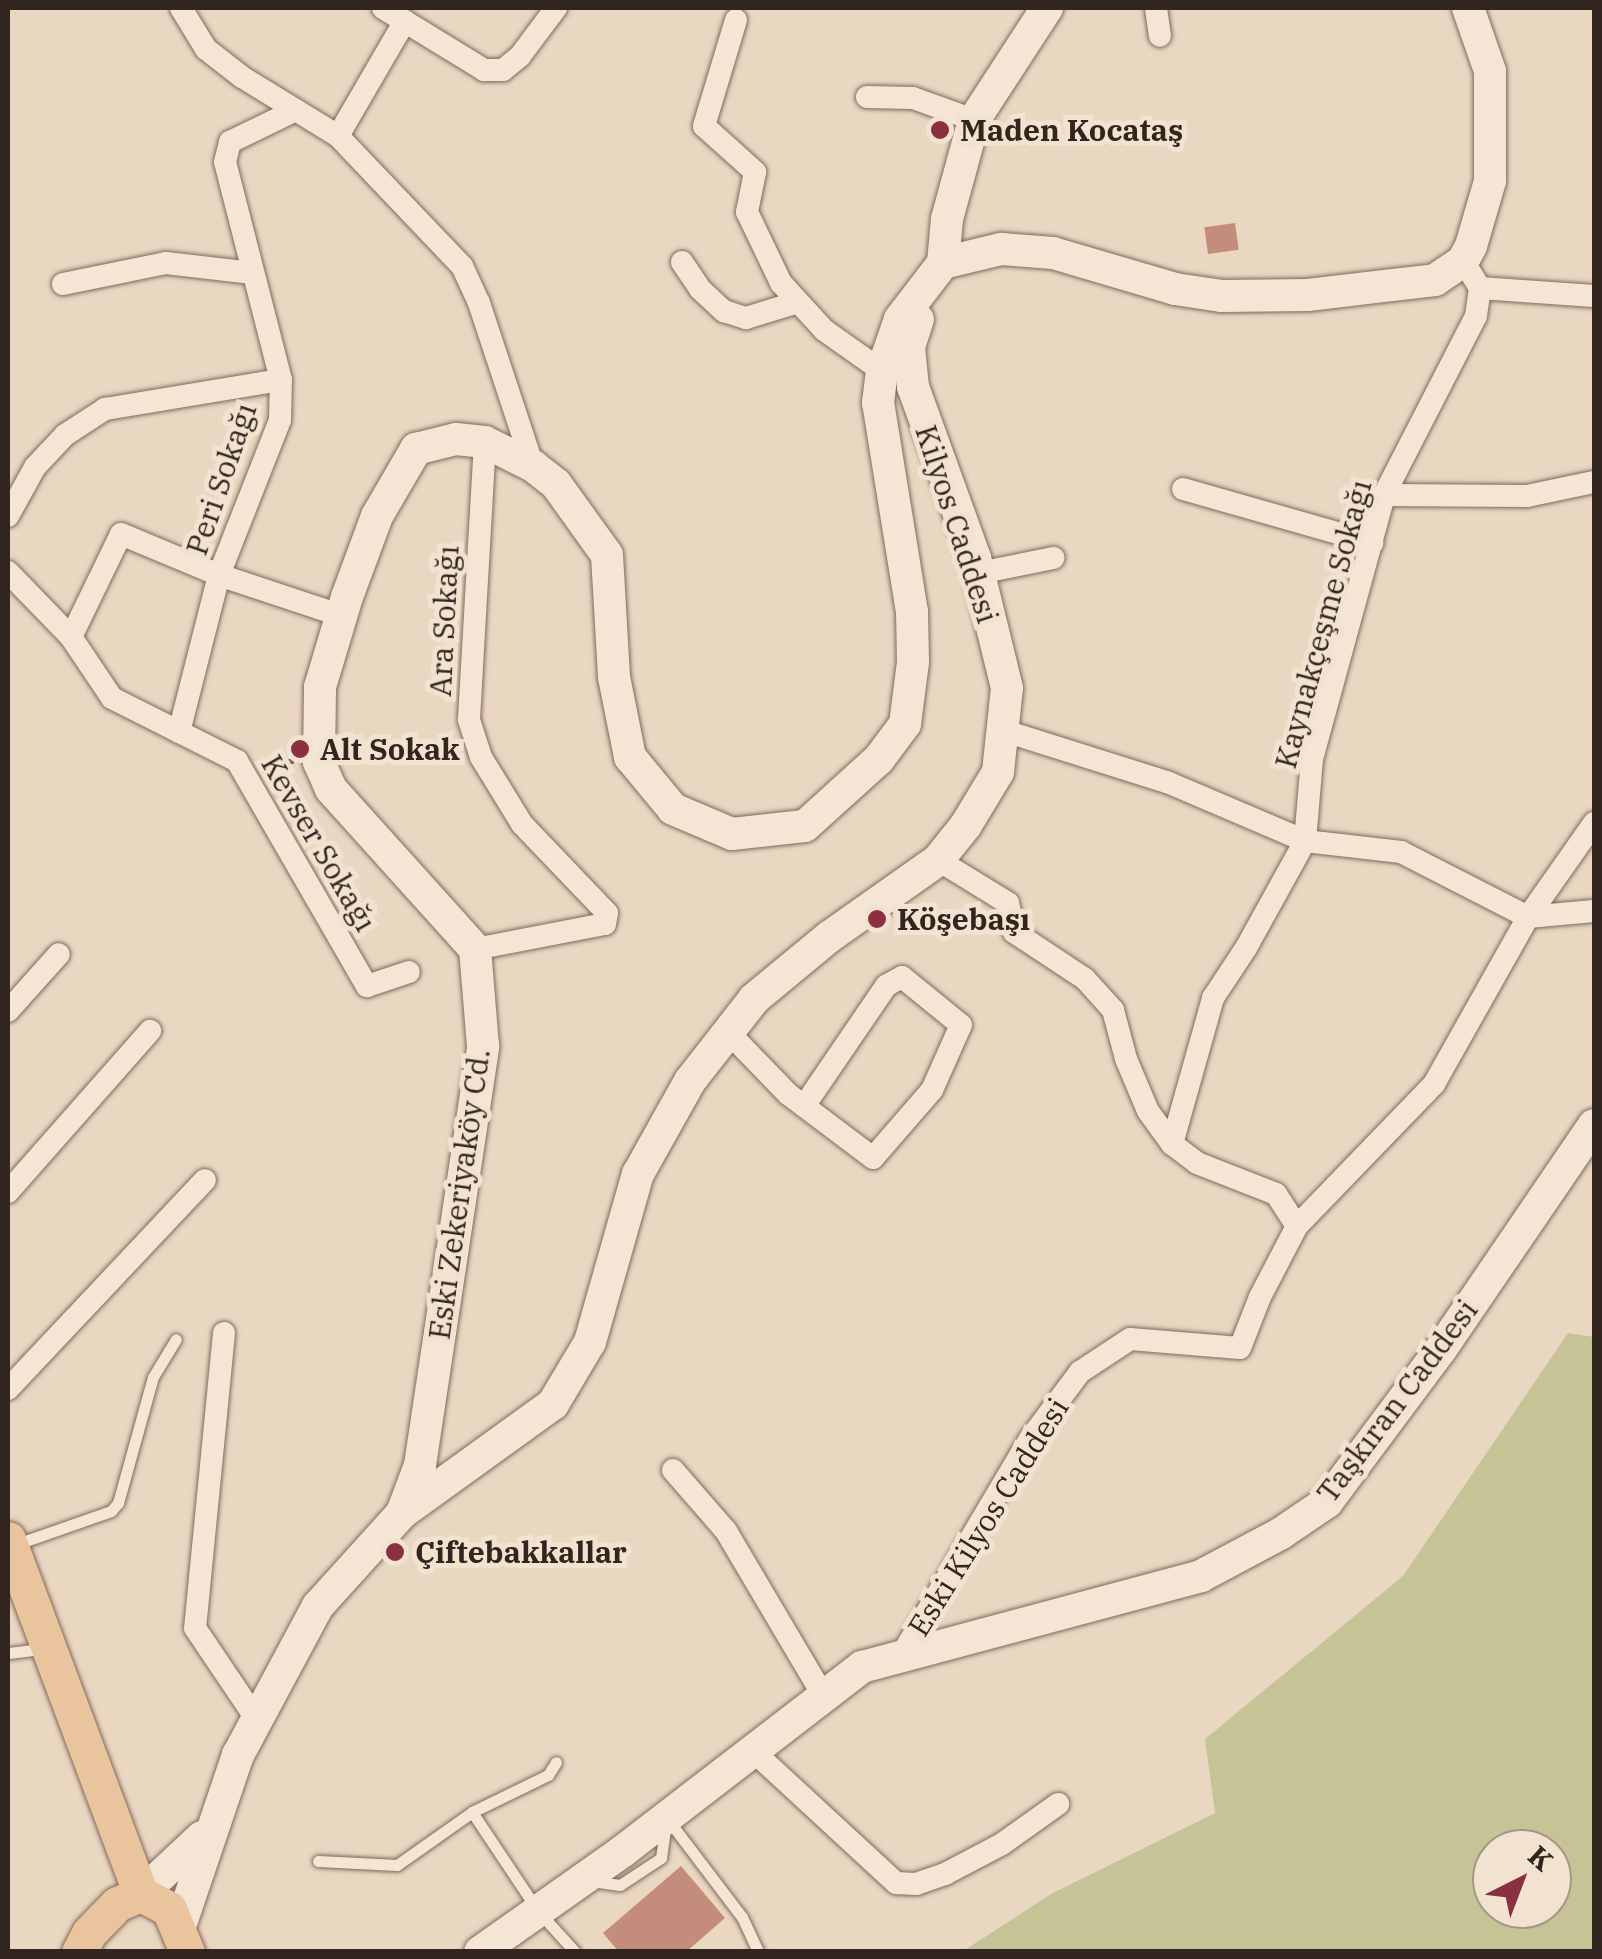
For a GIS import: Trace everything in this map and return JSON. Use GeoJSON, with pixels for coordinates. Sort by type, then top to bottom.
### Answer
{"type":"FeatureCollection","features":[{"type":"Feature","properties":{"kind":"main road"},"geometry":{"type":"LineString","coordinates":[[9,1543],[141,1894],[169,1909],[183,1939]]}},
{"type":"Feature","properties":{"kind":"main road"},"geometry":{"type":"LineString","coordinates":[[79,1952],[89,1932],[117,1904],[141,1894]]}},
{"type":"Feature","properties":{"kind":"street"},"geometry":{"type":"LineString","coordinates":[[181,8],[206,49],[338,136],[462,266],[479,303],[533,466]]}},
{"type":"Feature","properties":{"kind":"street"},"geometry":{"type":"LineString","coordinates":[[382,8],[484,70],[503,70],[520,56],[556,8]]}},
{"type":"Feature","properties":{"kind":"street"},"geometry":{"type":"LineString","coordinates":[[1156,8],[1160,36]]}},
{"type":"Feature","properties":{"kind":"street"},"geometry":{"type":"LineString","coordinates":[[1468,8],[1490,71],[1490,181],[1472,275]]}},
{"type":"Feature","properties":{"kind":"street"},"geometry":{"type":"LineString","coordinates":[[1038,11],[974,120],[947,219],[943,264],[1001,249],[1052,254],[1175,289],[1240,296],[1308,296],[1472,275],[1594,296]]}},
{"type":"Feature","properties":{"kind":"street"},"geometry":{"type":"LineString","coordinates":[[736,20],[704,126],[755,172],[748,212],[781,282],[824,330],[882,371]]}},
{"type":"Feature","properties":{"kind":"street"},"geometry":{"type":"LineString","coordinates":[[338,136],[405,22]]}},
{"type":"Feature","properties":{"kind":"street"},"geometry":{"type":"LineString","coordinates":[[867,97],[912,98],[974,120]]}},
{"type":"Feature","properties":{"kind":"street","name":"Peri Sokağı"},"geometry":{"type":"LineString","coordinates":[[179,732],[219,576],[280,420],[280,380],[225,162],[230,142],[296,110]]}},
{"type":"Feature","properties":{"kind":"street"},"geometry":{"type":"LineString","coordinates":[[682,262],[700,289],[724,311],[746,318],[798,302]]}},
{"type":"Feature","properties":{"kind":"street"},"geometry":{"type":"LineString","coordinates":[[62,284],[166,263],[252,273]]}},
{"type":"Feature","properties":{"kind":"street","name":"Kilyos Caddesi"},"geometry":{"type":"LineString","coordinates":[[183,1939],[209,1830],[255,1717],[318,1606],[402,1514],[553,1404],[590,1342],[638,1174],[690,1081],[754,999],[829,936],[938,860],[966,826],[998,772],[1007,688],[980,573],[913,388],[909,347],[923,290],[943,264]]}},
{"type":"Feature","properties":{"kind":"street","name":"Kaynakçeşme Sokağı"},"geometry":{"type":"LineString","coordinates":[[1172,1144],[1213,998],[1246,948],[1304,841],[1312,758],[1384,495],[1476,316],[1472,275]]}},
{"type":"Feature","properties":{"kind":"street"},"geometry":{"type":"LineString","coordinates":[[476,949],[331,789],[318,762],[320,687],[342,616],[377,516],[416,449],[456,439],[485,442],[533,466],[556,484],[607,555],[614,677],[630,757],[673,809],[732,834],[805,826],[879,759],[906,724],[913,662],[912,612],[878,403],[882,371],[900,320],[923,290]]}},
{"type":"Feature","properties":{"kind":"street"},"geometry":{"type":"LineString","coordinates":[[8,516],[35,468],[55,446],[105,409],[280,380]]}},
{"type":"Feature","properties":{"kind":"street","name":"Ara Sokağı"},"geometry":{"type":"LineString","coordinates":[[476,949],[605,924],[607,913],[522,824],[481,757],[469,719],[485,442]]}},
{"type":"Feature","properties":{"kind":"street"},"geometry":{"type":"LineString","coordinates":[[1384,495],[1527,496],[1594,482]]}},
{"type":"Feature","properties":{"kind":"street"},"geometry":{"type":"LineString","coordinates":[[1183,489],[1372,543]]}},
{"type":"Feature","properties":{"kind":"street"},"geometry":{"type":"LineString","coordinates":[[71,637],[121,534],[219,576],[342,616]]}},
{"type":"Feature","properties":{"kind":"street"},"geometry":{"type":"LineString","coordinates":[[980,573],[1052,558]]}},
{"type":"Feature","properties":{"kind":"street","name":"Kevser Sokağı"},"geometry":{"type":"LineString","coordinates":[[8,572],[71,637],[112,698],[238,761],[367,986],[409,972]]}},
{"type":"Feature","properties":{"kind":"street"},"geometry":{"type":"LineString","coordinates":[[1005,730],[1166,782],[1304,841],[1401,852],[1528,917],[1594,911]]}},
{"type":"Feature","properties":{"kind":"street","name":"Eski Kilyos Caddesi"},"geometry":{"type":"LineString","coordinates":[[480,1952],[667,1818],[862,1667],[901,1656],[1030,1439],[1080,1372],[1130,1339],[1240,1348],[1260,1297],[1297,1226],[1434,1084],[1528,917],[1594,823]]}},
{"type":"Feature","properties":{"kind":"street"},"geometry":{"type":"LineString","coordinates":[[938,860],[1008,903],[1014,932],[1084,979],[1113,1010],[1126,1059],[1148,1111],[1172,1144],[1196,1163],[1276,1194],[1297,1226]]}},
{"type":"Feature","properties":{"kind":"street","name":"Eski Zekeriyaköy Cd."},"geometry":{"type":"LineString","coordinates":[[402,1514],[420,1465],[483,1046],[476,949]]}},
{"type":"Feature","properties":{"kind":"street"},"geometry":{"type":"LineString","coordinates":[[8,1010],[59,954]]}},
{"type":"Feature","properties":{"kind":"street"},"geometry":{"type":"LineString","coordinates":[[728,1032],[804,1106],[872,1158],[932,1090],[961,1026],[902,977],[886,986],[804,1106]]}},
{"type":"Feature","properties":{"kind":"street"},"geometry":{"type":"LineString","coordinates":[[8,1192],[150,1031]]}},
{"type":"Feature","properties":{"kind":"street","name":"Taşkıran Caddesi"},"geometry":{"type":"LineString","coordinates":[[901,1656],[1201,1576],[1280,1534],[1327,1502],[1441,1348],[1594,1126]]}},
{"type":"Feature","properties":{"kind":"street"},"geometry":{"type":"LineString","coordinates":[[8,1389],[205,1180]]}},
{"type":"Feature","properties":{"kind":"street"},"geometry":{"type":"LineString","coordinates":[[224,1333],[195,1628],[255,1717]]}},
{"type":"Feature","properties":{"kind":"street"},"geometry":{"type":"LineString","coordinates":[[672,1470],[726,1531],[824,1697]]}},
{"type":"Feature","properties":{"kind":"street"},"geometry":{"type":"LineString","coordinates":[[753,1751],[896,1883],[916,1884],[945,1874],[1002,1844],[1058,1804]]}},
{"type":"Feature","properties":{"kind":"street"},"geometry":{"type":"LineString","coordinates":[[141,1894],[209,1830]]}},
{"type":"Feature","properties":{"kind":"lane"},"geometry":{"type":"LineString","coordinates":[[9,1543],[110,1511],[118,1503],[153,1377],[176,1339]]}},
{"type":"Feature","properties":{"kind":"lane"},"geometry":{"type":"LineString","coordinates":[[8,1653],[46,1649]]}},
{"type":"Feature","properties":{"kind":"lane"},"geometry":{"type":"LineString","coordinates":[[318,1861],[397,1865],[472,1812],[548,1775],[556,1762]]}},
{"type":"Feature","properties":{"kind":"lane"},"geometry":{"type":"LineString","coordinates":[[472,1812],[538,1911],[575,1952]]}},
{"type":"Feature","properties":{"kind":"lane"},"geometry":{"type":"LineString","coordinates":[[667,1818],[742,1916],[758,1952]]}},
{"type":"Feature","properties":{"kind":"path"},"geometry":{"type":"LineString","coordinates":[[238,761],[318,762]]}},
{"type":"Feature","properties":{"kind":"shaded area"},"geometry":{"type":"Polygon","coordinates":[[[1568,1333],[1594,1337],[1594,1951],[963,1951],[1051,1894],[1215,1813],[1205,1739],[1403,1576],[1568,1333]]]}},
{"type":"Feature","properties":{"kind":"building"},"geometry":{"type":"Polygon","coordinates":[[[1235,223],[1239,250],[1208,254],[1204,227],[1235,223]]]}},
{"type":"Feature","properties":{"kind":"building"},"geometry":{"type":"Polygon","coordinates":[[[681,1866],[725,1918],[686,1952],[619,1952],[603,1933],[681,1866]]]}},
{"type":"Feature","properties":{"kind":"place","name":"Maden Kocataş"},"geometry":{"type":"Point","coordinates":[940,130]}},
{"type":"Feature","properties":{"kind":"place","name":"Alt Sokak"},"geometry":{"type":"Point","coordinates":[300,749]}},
{"type":"Feature","properties":{"kind":"place","name":"Köşebaşı"},"geometry":{"type":"Point","coordinates":[877,919]}},
{"type":"Feature","properties":{"kind":"place","name":"Çiftebakkallar"},"geometry":{"type":"Point","coordinates":[395,1552]}}]}
